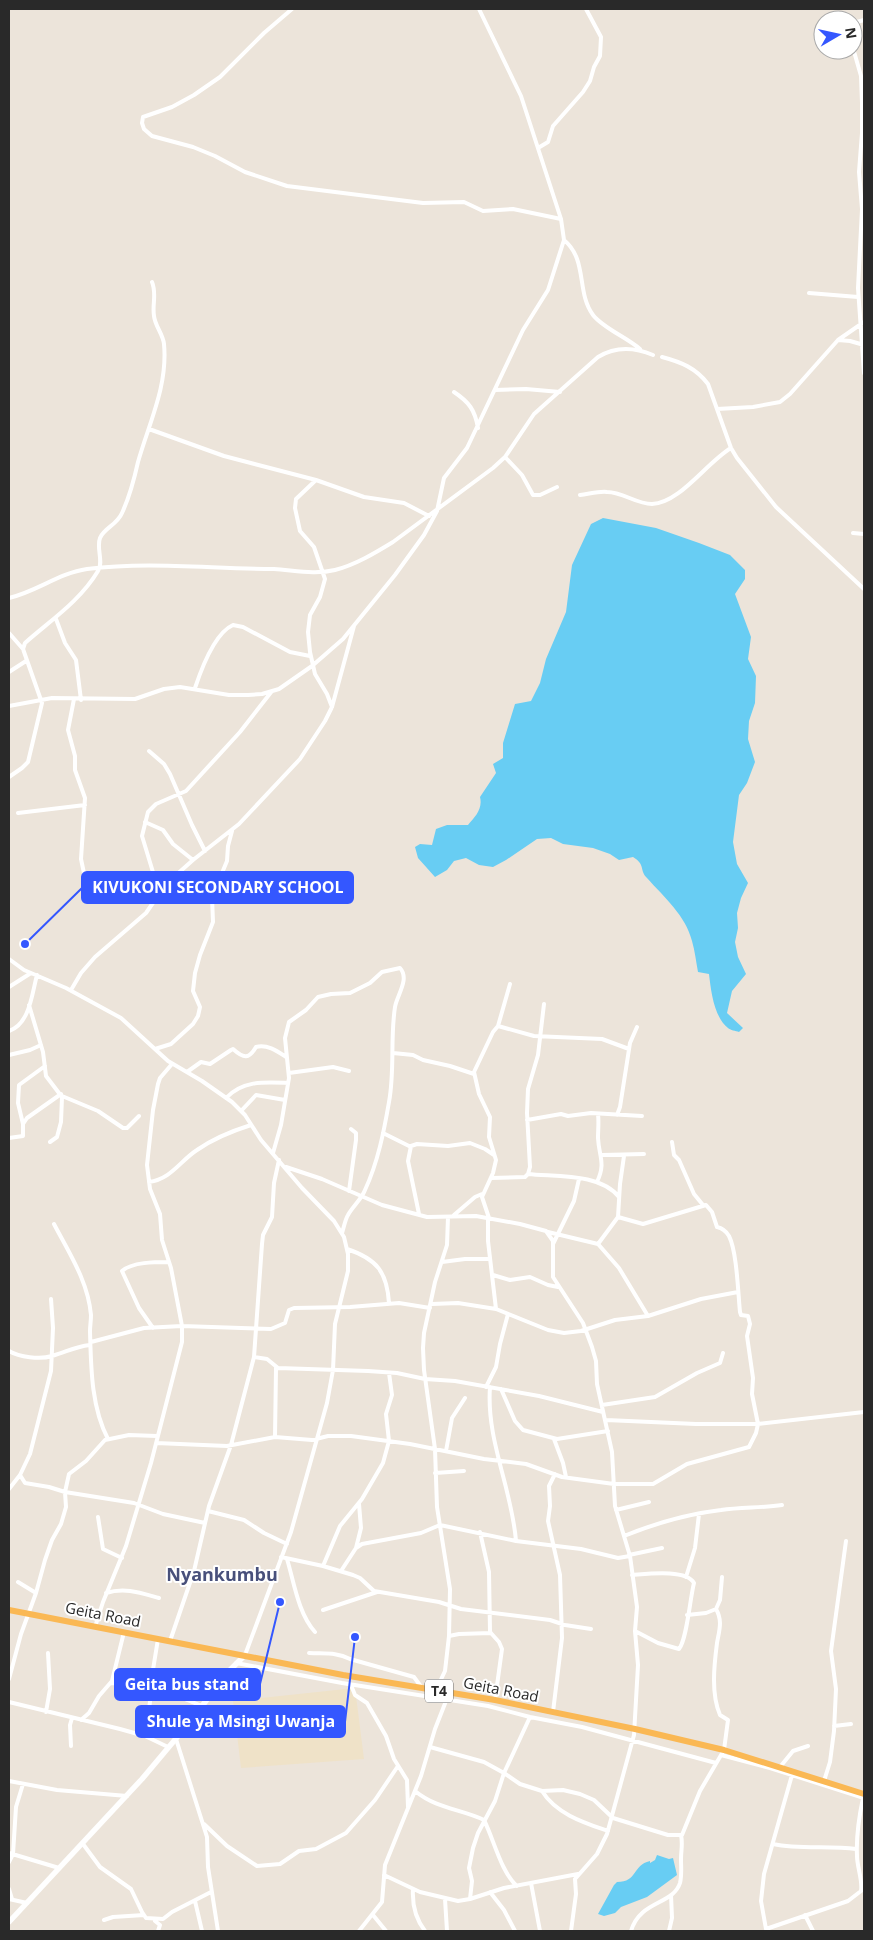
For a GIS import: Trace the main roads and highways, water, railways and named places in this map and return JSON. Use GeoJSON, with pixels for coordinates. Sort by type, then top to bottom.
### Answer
{"type":"FeatureCollection","features":[{"type":"Feature","properties":{"kind":"highway","name":"Geita Road"},"geometry":{"type":"LineString","coordinates":[[9,1610],[343,1675],[495,1700],[635,1729],[780,1767],[824,1781],[864,1797]]}},
{"type":"Feature","properties":{"kind":"main road"},"geometry":{"type":"LineString","coordinates":[[9,1922],[28,1904],[127,1796],[176,1739],[236,1663],[245,1655]]}},
{"type":"Feature","properties":{"kind":"water"},"geometry":{"type":"Polygon","coordinates":[[[603,518],[656,528],[699,543],[730,555],[745,570],[745,579],[735,594],[751,637],[748,659],[756,676],[755,703],[749,721],[748,739],[755,762],[747,783],[739,795],[733,842],[737,864],[748,883],[737,913],[738,928],[735,942],[738,957],[746,974],[732,991],[727,1013],[743,1028],[739,1032],[729,1029],[716,1011],[709,974],[698,972],[693,945],[685,923],[674,907],[645,875],[640,863],[633,857],[619,860],[610,854],[593,848],[563,844],[551,838],[537,839],[493,867],[479,865],[466,858],[454,861],[447,870],[435,877],[418,858],[415,847],[420,844],[432,845],[436,829],[447,825],[468,825],[478,813],[480,797],[496,773],[493,764],[503,758],[503,743],[515,704],[531,701],[540,683],[546,659],[566,612],[572,565],[591,524],[603,518]]]}},
{"type":"Feature","properties":{"kind":"water"},"geometry":{"type":"Polygon","coordinates":[[[657,1855],[669,1859],[673,1858],[677,1875],[647,1897],[621,1907],[615,1913],[604,1916],[598,1914],[617,1882],[628,1879],[644,1863],[650,1861],[650,1863],[655,1860],[657,1855]]]}},
{"type":"Feature","properties":{"kind":"place","name":"KIVUKONI SECONDARY SCHOOL"},"geometry":{"type":"Point","coordinates":[25,944]}},
{"type":"Feature","properties":{"kind":"place","name":"Geita bus stand"},"geometry":{"type":"Point","coordinates":[280,1602]}},
{"type":"Feature","properties":{"kind":"place","name":"Shule ya Msingi Uwanja"},"geometry":{"type":"Point","coordinates":[355,1637]}},
{"type":"Feature","properties":{"kind":"district","name":"Nyankumbu"},"geometry":{"type":"Point","coordinates":[222,1575]}}]}
